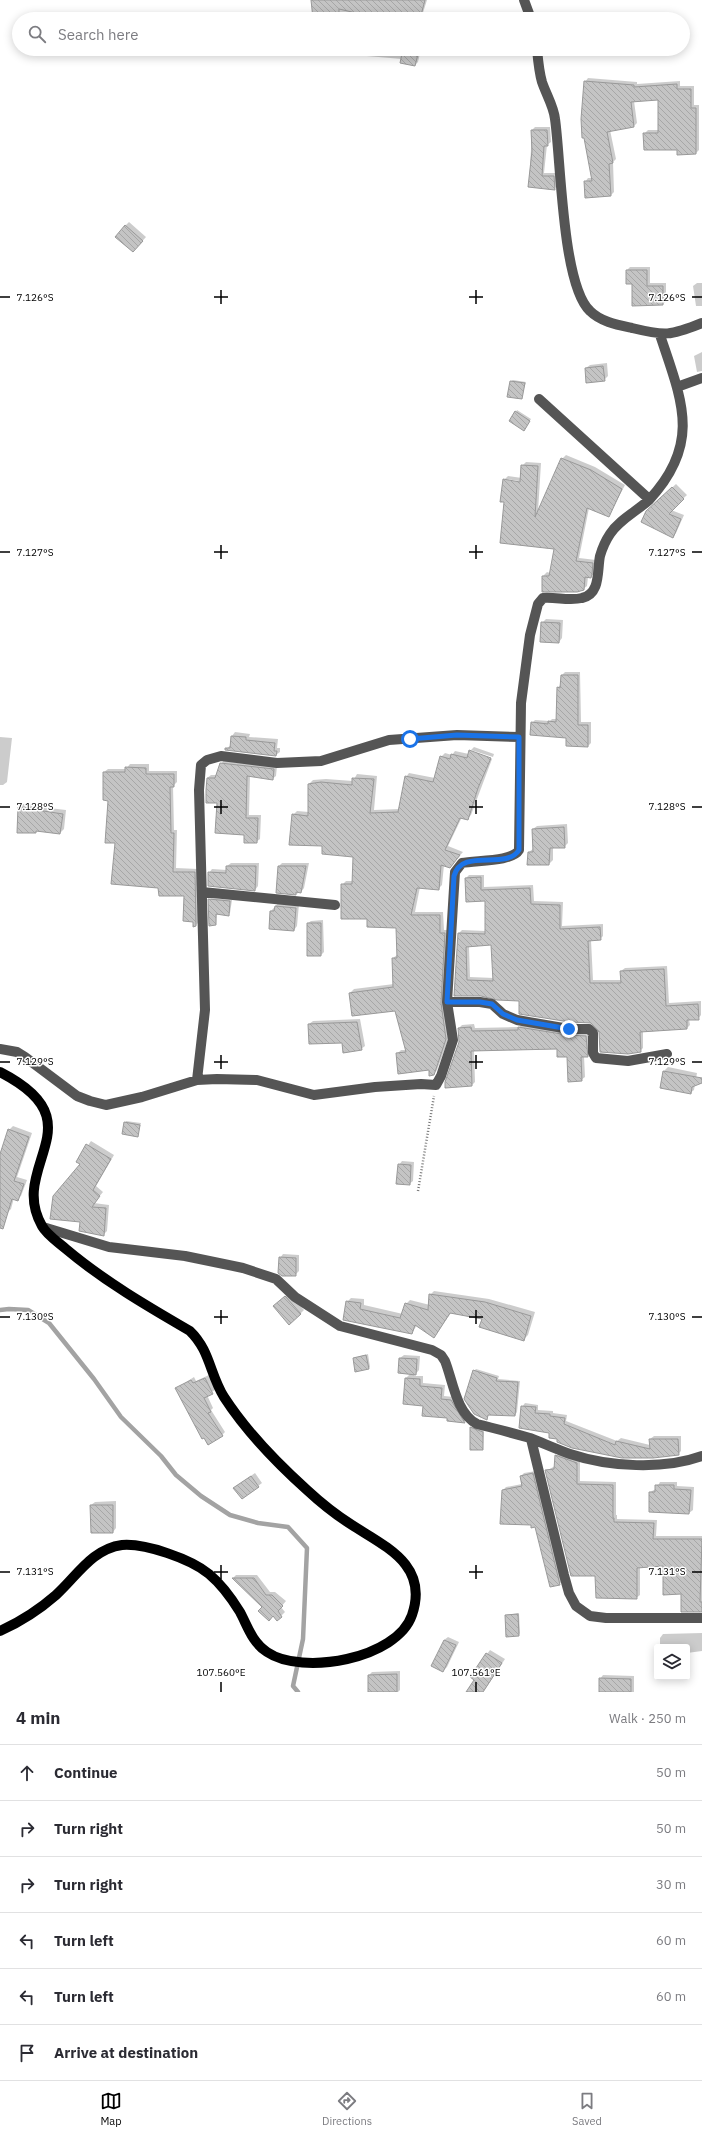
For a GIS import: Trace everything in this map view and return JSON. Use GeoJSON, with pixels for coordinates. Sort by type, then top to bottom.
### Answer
{"type":"FeatureCollection","features":[{"type":"Feature","properties":{"kind":"main road"},"geometry":{"type":"LineString","coordinates":[[0,1072],[25,1089],[38,1101],[46,1112],[49,1125],[48,1140],[35,1180],[37,1216],[43,1227],[101,1277],[190,1331],[199,1339],[206,1351],[222,1394],[237,1416],[258,1440],[298,1482],[324,1505],[347,1522],[379,1541],[406,1563],[414,1581],[414,1606],[412,1616],[403,1630],[379,1648],[341,1661],[320,1663],[283,1661],[267,1652],[254,1641],[240,1611],[223,1588],[209,1574],[194,1565],[159,1551],[137,1546],[122,1545],[106,1549],[90,1559],[68,1583],[48,1601],[11,1626],[0,1631]]}},
{"type":"Feature","properties":{"kind":"street"},"geometry":{"type":"LineString","coordinates":[[524,0],[528,12]]}},
{"type":"Feature","properties":{"kind":"street"},"geometry":{"type":"LineString","coordinates":[[538,56],[542,80],[555,117],[564,226],[576,280],[583,300],[589,311],[599,318],[660,335],[682,331],[702,323]]}},
{"type":"Feature","properties":{"kind":"street"},"geometry":{"type":"LineString","coordinates":[[0,1049],[21,1054],[52,1075],[77,1096],[106,1105],[128,1101],[198,1080],[237,1078],[257,1080],[314,1095],[375,1087],[436,1085],[441,1076],[453,1040],[447,1002],[453,882],[456,870],[462,863],[507,858],[516,854],[519,850],[520,703],[530,636],[538,604],[543,598],[577,599],[588,596],[596,585],[600,556],[609,535],[616,526],[649,499],[666,480],[682,452],[686,430],[685,414],[660,335]]}},
{"type":"Feature","properties":{"kind":"street"},"geometry":{"type":"LineString","coordinates":[[677,387],[702,378]]}},
{"type":"Feature","properties":{"kind":"street"},"geometry":{"type":"LineString","coordinates":[[539,399],[649,499]]}},
{"type":"Feature","properties":{"kind":"street"},"geometry":{"type":"LineString","coordinates":[[198,1080],[205,1010],[199,790],[200,770],[207,760],[221,756],[277,763],[321,761],[389,740],[457,735],[519,737]]}},
{"type":"Feature","properties":{"kind":"street"},"geometry":{"type":"LineString","coordinates":[[202,892],[335,905]]}},
{"type":"Feature","properties":{"kind":"street"},"geometry":{"type":"LineString","coordinates":[[447,1002],[480,1002],[492,1004],[503,1014],[517,1020],[569,1029],[589,1029],[593,1033],[593,1053],[596,1058],[628,1061],[667,1054]]}},
{"type":"Feature","properties":{"kind":"street"},"geometry":{"type":"LineString","coordinates":[[43,1227],[109,1247],[185,1256],[243,1268],[276,1279],[296,1297],[340,1326],[436,1352],[445,1361],[462,1408],[470,1420],[531,1439],[571,1454],[596,1460],[655,1466],[684,1462],[702,1456]]}},
{"type":"Feature","properties":{"kind":"street"},"geometry":{"type":"LineString","coordinates":[[531,1439],[564,1575],[569,1593],[576,1606],[590,1616],[606,1618],[702,1618]]}},
{"type":"Feature","properties":{"kind":"path"},"geometry":{"type":"LineString","coordinates":[[418,1191],[436,1085]]}},
{"type":"Feature","properties":{"kind":"building"},"geometry":{"type":"Polygon","coordinates":[[[311,0],[425,0],[422,12],[352,12],[339,9],[339,12],[312,12],[311,0]]]}},
{"type":"Feature","properties":{"kind":"building"},"geometry":{"type":"Polygon","coordinates":[[[402,56],[418,56],[415,66],[400,63],[402,56]]]}},
{"type":"Feature","properties":{"kind":"building"},"geometry":{"type":"Polygon","coordinates":[[[584,81],[634,85],[634,87],[677,84],[677,89],[691,89],[691,108],[696,108],[696,154],[677,155],[677,150],[644,150],[643,133],[658,133],[658,100],[631,102],[634,127],[607,132],[613,163],[609,164],[611,196],[585,198],[584,181],[592,181],[584,138],[582,138],[581,119],[584,81]]]}},
{"type":"Feature","properties":{"kind":"building"},"geometry":{"type":"Polygon","coordinates":[[[531,130],[547,130],[548,146],[544,146],[542,176],[554,176],[555,190],[528,187],[532,151],[531,130]]]}},
{"type":"Feature","properties":{"kind":"building"},"geometry":{"type":"Polygon","coordinates":[[[125,225],[143,241],[133,252],[115,237],[125,225]]]}},
{"type":"Feature","properties":{"kind":"building"},"geometry":{"type":"Polygon","coordinates":[[[626,270],[647,270],[647,286],[663,286],[663,305],[632,306],[632,284],[626,284],[626,270]]]}},
{"type":"Feature","properties":{"kind":"building"},"geometry":{"type":"Polygon","coordinates":[[[603,366],[605,381],[586,383],[585,368],[603,366]]]}},
{"type":"Feature","properties":{"kind":"building"},"geometry":{"type":"Polygon","coordinates":[[[510,381],[525,383],[522,399],[507,397],[510,381]]]}},
{"type":"Feature","properties":{"kind":"building"},"geometry":{"type":"Polygon","coordinates":[[[515,411],[530,421],[524,431],[509,421],[515,411]]]}},
{"type":"Feature","properties":{"kind":"building"},"geometry":{"type":"Polygon","coordinates":[[[561,458],[591,470],[622,489],[609,517],[587,508],[576,561],[593,563],[591,578],[585,577],[584,590],[577,592],[542,592],[542,576],[549,576],[554,549],[500,543],[504,502],[500,502],[503,479],[520,482],[521,465],[538,466],[535,517],[561,458]]]}},
{"type":"Feature","properties":{"kind":"building"},"geometry":{"type":"Polygon","coordinates":[[[672,487],[684,499],[669,514],[681,519],[673,538],[641,522],[646,511],[672,487]]]}},
{"type":"Feature","properties":{"kind":"building"},"geometry":{"type":"Polygon","coordinates":[[[541,622],[560,623],[559,643],[540,642],[541,622]]]}},
{"type":"Feature","properties":{"kind":"building"},"geometry":{"type":"Polygon","coordinates":[[[561,675],[578,675],[578,725],[588,725],[588,747],[566,746],[566,738],[530,735],[531,722],[548,724],[548,721],[556,722],[557,687],[560,688],[561,675]]]}},
{"type":"Feature","properties":{"kind":"building"},"geometry":{"type":"Polygon","coordinates":[[[231,736],[246,737],[246,740],[275,743],[274,751],[277,751],[276,756],[225,750],[225,748],[230,748],[231,736]]]}},
{"type":"Feature","properties":{"kind":"building"},"geometry":{"type":"Polygon","coordinates":[[[469,750],[491,758],[478,788],[468,820],[460,818],[445,850],[460,855],[450,868],[441,865],[439,890],[417,888],[411,915],[440,915],[440,933],[445,933],[441,1003],[446,1039],[434,1075],[429,1076],[429,1070],[398,1074],[396,1053],[406,1052],[395,1011],[352,1016],[349,993],[393,987],[392,958],[397,958],[396,928],[367,927],[367,919],[341,919],[341,884],[352,884],[353,857],[322,854],[322,846],[289,845],[292,814],[308,816],[308,784],[321,782],[352,785],[352,778],[374,779],[370,813],[398,812],[405,776],[433,782],[440,756],[450,759],[451,754],[467,758],[469,750]]]}},
{"type":"Feature","properties":{"kind":"building"},"geometry":{"type":"Polygon","coordinates":[[[220,763],[274,769],[273,780],[247,776],[246,818],[258,818],[257,843],[244,843],[244,835],[215,833],[217,803],[206,803],[206,790],[207,778],[215,778],[220,763]]]}},
{"type":"Feature","properties":{"kind":"building"},"geometry":{"type":"Polygon","coordinates":[[[125,767],[146,768],[146,774],[174,774],[174,787],[170,787],[171,833],[174,833],[173,872],[195,872],[196,926],[193,927],[193,922],[183,921],[184,896],[159,896],[158,888],[111,884],[115,843],[105,843],[108,801],[103,800],[103,772],[125,772],[125,767]]]}},
{"type":"Feature","properties":{"kind":"building"},"geometry":{"type":"Polygon","coordinates":[[[18,807],[37,808],[37,810],[63,814],[60,834],[36,831],[36,833],[17,833],[18,807]]]}},
{"type":"Feature","properties":{"kind":"building"},"geometry":{"type":"Polygon","coordinates":[[[564,827],[565,848],[550,848],[549,865],[527,865],[528,852],[533,852],[532,829],[564,827]]]}},
{"type":"Feature","properties":{"kind":"building"},"geometry":{"type":"Polygon","coordinates":[[[226,866],[256,866],[255,891],[208,886],[208,872],[226,873],[226,866]]]}},
{"type":"Feature","properties":{"kind":"building"},"geometry":{"type":"Polygon","coordinates":[[[278,866],[306,866],[301,893],[296,892],[296,895],[276,893],[278,866]]]}},
{"type":"Feature","properties":{"kind":"building"},"geometry":{"type":"Polygon","coordinates":[[[481,877],[481,890],[530,888],[531,904],[560,905],[560,929],[600,927],[601,940],[588,941],[590,983],[621,983],[620,971],[664,969],[666,1006],[698,1004],[699,1020],[687,1020],[687,1029],[640,1032],[641,1052],[628,1054],[600,1052],[599,1032],[591,1023],[570,1022],[519,1014],[519,1001],[497,1000],[481,996],[454,996],[458,933],[485,934],[485,901],[466,902],[465,878],[481,877]],[[491,945],[466,947],[467,980],[493,981],[491,945]]]}},
{"type":"Feature","properties":{"kind":"building"},"geometry":{"type":"Polygon","coordinates":[[[208,899],[230,901],[229,916],[216,914],[216,925],[209,926],[208,899]]]}},
{"type":"Feature","properties":{"kind":"building"},"geometry":{"type":"Polygon","coordinates":[[[275,906],[296,908],[294,931],[269,929],[270,911],[274,911],[275,906]]]}},
{"type":"Feature","properties":{"kind":"building"},"geometry":{"type":"Polygon","coordinates":[[[307,923],[321,923],[321,956],[307,956],[307,923]]]}},
{"type":"Feature","properties":{"kind":"building"},"geometry":{"type":"Polygon","coordinates":[[[357,1022],[362,1050],[343,1053],[342,1043],[309,1044],[308,1024],[357,1022]]]}},
{"type":"Feature","properties":{"kind":"building"},"geometry":{"type":"Polygon","coordinates":[[[471,1027],[472,1031],[518,1030],[518,1027],[568,1035],[586,1036],[588,1057],[581,1057],[582,1081],[568,1082],[567,1057],[557,1057],[557,1049],[471,1051],[472,1086],[445,1088],[445,1082],[459,1042],[458,1028],[471,1027]]]}},
{"type":"Feature","properties":{"kind":"building"},"geometry":{"type":"Polygon","coordinates":[[[663,1071],[702,1078],[702,1083],[692,1087],[691,1094],[660,1088],[663,1071]]]}},
{"type":"Feature","properties":{"kind":"building"},"geometry":{"type":"Polygon","coordinates":[[[124,1122],[140,1125],[138,1137],[122,1134],[124,1122]]]}},
{"type":"Feature","properties":{"kind":"building"},"geometry":{"type":"Polygon","coordinates":[[[8,1129],[29,1137],[14,1181],[24,1184],[18,1201],[12,1199],[3,1229],[0,1228],[0,1154],[8,1129]]]}},
{"type":"Feature","properties":{"kind":"building"},"geometry":{"type":"Polygon","coordinates":[[[86,1144],[111,1159],[93,1190],[100,1196],[92,1207],[106,1208],[104,1236],[79,1231],[80,1222],[50,1219],[53,1196],[80,1164],[76,1162],[86,1144]]]}},
{"type":"Feature","properties":{"kind":"building"},"geometry":{"type":"Polygon","coordinates":[[[398,1164],[411,1165],[410,1185],[396,1184],[398,1164]]]}},
{"type":"Feature","properties":{"kind":"building"},"geometry":{"type":"Polygon","coordinates":[[[279,1257],[296,1258],[296,1276],[282,1276],[278,1273],[279,1257]]]}},
{"type":"Feature","properties":{"kind":"building"},"geometry":{"type":"Polygon","coordinates":[[[429,1294],[485,1302],[531,1316],[524,1341],[479,1327],[482,1319],[450,1313],[434,1338],[415,1325],[412,1334],[343,1320],[346,1301],[361,1303],[360,1309],[400,1318],[405,1303],[428,1310],[429,1294]]]}},
{"type":"Feature","properties":{"kind":"building"},"geometry":{"type":"Polygon","coordinates":[[[285,1296],[301,1314],[289,1325],[273,1306],[285,1296]]]}},
{"type":"Feature","properties":{"kind":"building"},"geometry":{"type":"Polygon","coordinates":[[[366,1355],[369,1369],[355,1372],[353,1358],[366,1355]]]}},
{"type":"Feature","properties":{"kind":"building"},"geometry":{"type":"Polygon","coordinates":[[[399,1358],[417,1359],[416,1375],[398,1373],[399,1358]]]}},
{"type":"Feature","properties":{"kind":"building"},"geometry":{"type":"Polygon","coordinates":[[[473,1370],[497,1378],[496,1381],[518,1382],[515,1416],[488,1415],[487,1420],[474,1414],[464,1399],[473,1370]]]}},
{"type":"Feature","properties":{"kind":"building"},"geometry":{"type":"Polygon","coordinates":[[[205,1378],[213,1394],[204,1398],[211,1412],[208,1413],[223,1436],[208,1445],[204,1438],[202,1439],[175,1388],[191,1380],[193,1383],[205,1378]]]}},
{"type":"Feature","properties":{"kind":"building"},"geometry":{"type":"Polygon","coordinates":[[[405,1378],[420,1379],[420,1386],[442,1388],[441,1399],[451,1400],[465,1423],[447,1421],[447,1418],[422,1416],[423,1406],[403,1404],[405,1378]]]}},
{"type":"Feature","properties":{"kind":"building"},"geometry":{"type":"Polygon","coordinates":[[[521,1406],[536,1407],[535,1413],[550,1414],[550,1416],[565,1418],[564,1424],[615,1445],[616,1441],[650,1449],[649,1439],[678,1439],[679,1455],[653,1458],[622,1458],[572,1448],[557,1442],[557,1439],[549,1438],[549,1433],[519,1428],[521,1406]]]}},
{"type":"Feature","properties":{"kind":"building"},"geometry":{"type":"Polygon","coordinates":[[[470,1427],[483,1432],[483,1450],[470,1450],[470,1427]]]}},
{"type":"Feature","properties":{"kind":"building"},"geometry":{"type":"Polygon","coordinates":[[[555,1455],[577,1463],[577,1484],[613,1485],[614,1522],[654,1523],[653,1539],[702,1539],[700,1602],[702,1602],[702,1612],[681,1612],[681,1594],[663,1595],[663,1566],[637,1568],[637,1599],[596,1598],[595,1576],[571,1576],[545,1470],[554,1469],[555,1455]]]}},
{"type":"Feature","properties":{"kind":"building"},"geometry":{"type":"Polygon","coordinates":[[[533,1473],[560,1585],[550,1587],[535,1527],[531,1528],[531,1525],[500,1524],[502,1490],[522,1486],[520,1476],[533,1473]]]}},
{"type":"Feature","properties":{"kind":"building"},"geometry":{"type":"Polygon","coordinates":[[[251,1476],[259,1487],[242,1499],[233,1488],[251,1476]]]}},
{"type":"Feature","properties":{"kind":"building"},"geometry":{"type":"Polygon","coordinates":[[[655,1485],[674,1485],[674,1489],[691,1490],[689,1514],[649,1512],[649,1492],[655,1492],[655,1485]]]}},
{"type":"Feature","properties":{"kind":"building"},"geometry":{"type":"Polygon","coordinates":[[[90,1505],[113,1505],[113,1533],[91,1533],[90,1505]]]}},
{"type":"Feature","properties":{"kind":"building"},"geometry":{"type":"Polygon","coordinates":[[[232,1578],[254,1578],[266,1595],[272,1595],[283,1606],[278,1611],[282,1617],[277,1621],[273,1616],[269,1621],[258,1611],[262,1607],[232,1578]]]}},
{"type":"Feature","properties":{"kind":"building"},"geometry":{"type":"Polygon","coordinates":[[[518,1614],[519,1636],[506,1637],[505,1615],[518,1614]]]}},
{"type":"Feature","properties":{"kind":"building"},"geometry":{"type":"Polygon","coordinates":[[[444,1640],[456,1645],[443,1672],[431,1666],[444,1640]]]}},
{"type":"Feature","properties":{"kind":"building"},"geometry":{"type":"Polygon","coordinates":[[[486,1653],[502,1663],[483,1692],[466,1692],[474,1680],[470,1677],[486,1653]]]}},
{"type":"Feature","properties":{"kind":"building"},"geometry":{"type":"Polygon","coordinates":[[[397,1674],[397,1692],[368,1692],[368,1675],[397,1674]]]}},
{"type":"Feature","properties":{"kind":"building"},"geometry":{"type":"Polygon","coordinates":[[[599,1678],[631,1679],[631,1692],[599,1692],[599,1678]]]}},
{"type":"Feature","properties":{"kind":"waterway"},"geometry":{"type":"LineString","coordinates":[[0,1310],[28,1310],[49,1323],[94,1379],[121,1417],[161,1456],[176,1475],[201,1496],[230,1515],[258,1523],[288,1527],[307,1548],[303,1639],[293,1686],[298,1692]]}},
{"type":"Feature","properties":{"kind":"route"},"geometry":{"type":"LineString","coordinates":[[410,739],[457,735],[519,737],[519,850],[516,854],[507,858],[462,863],[458,866],[455,872],[449,945],[447,1002],[480,1002],[492,1004],[503,1014],[517,1020],[531,1024],[569,1029]]}}]}
